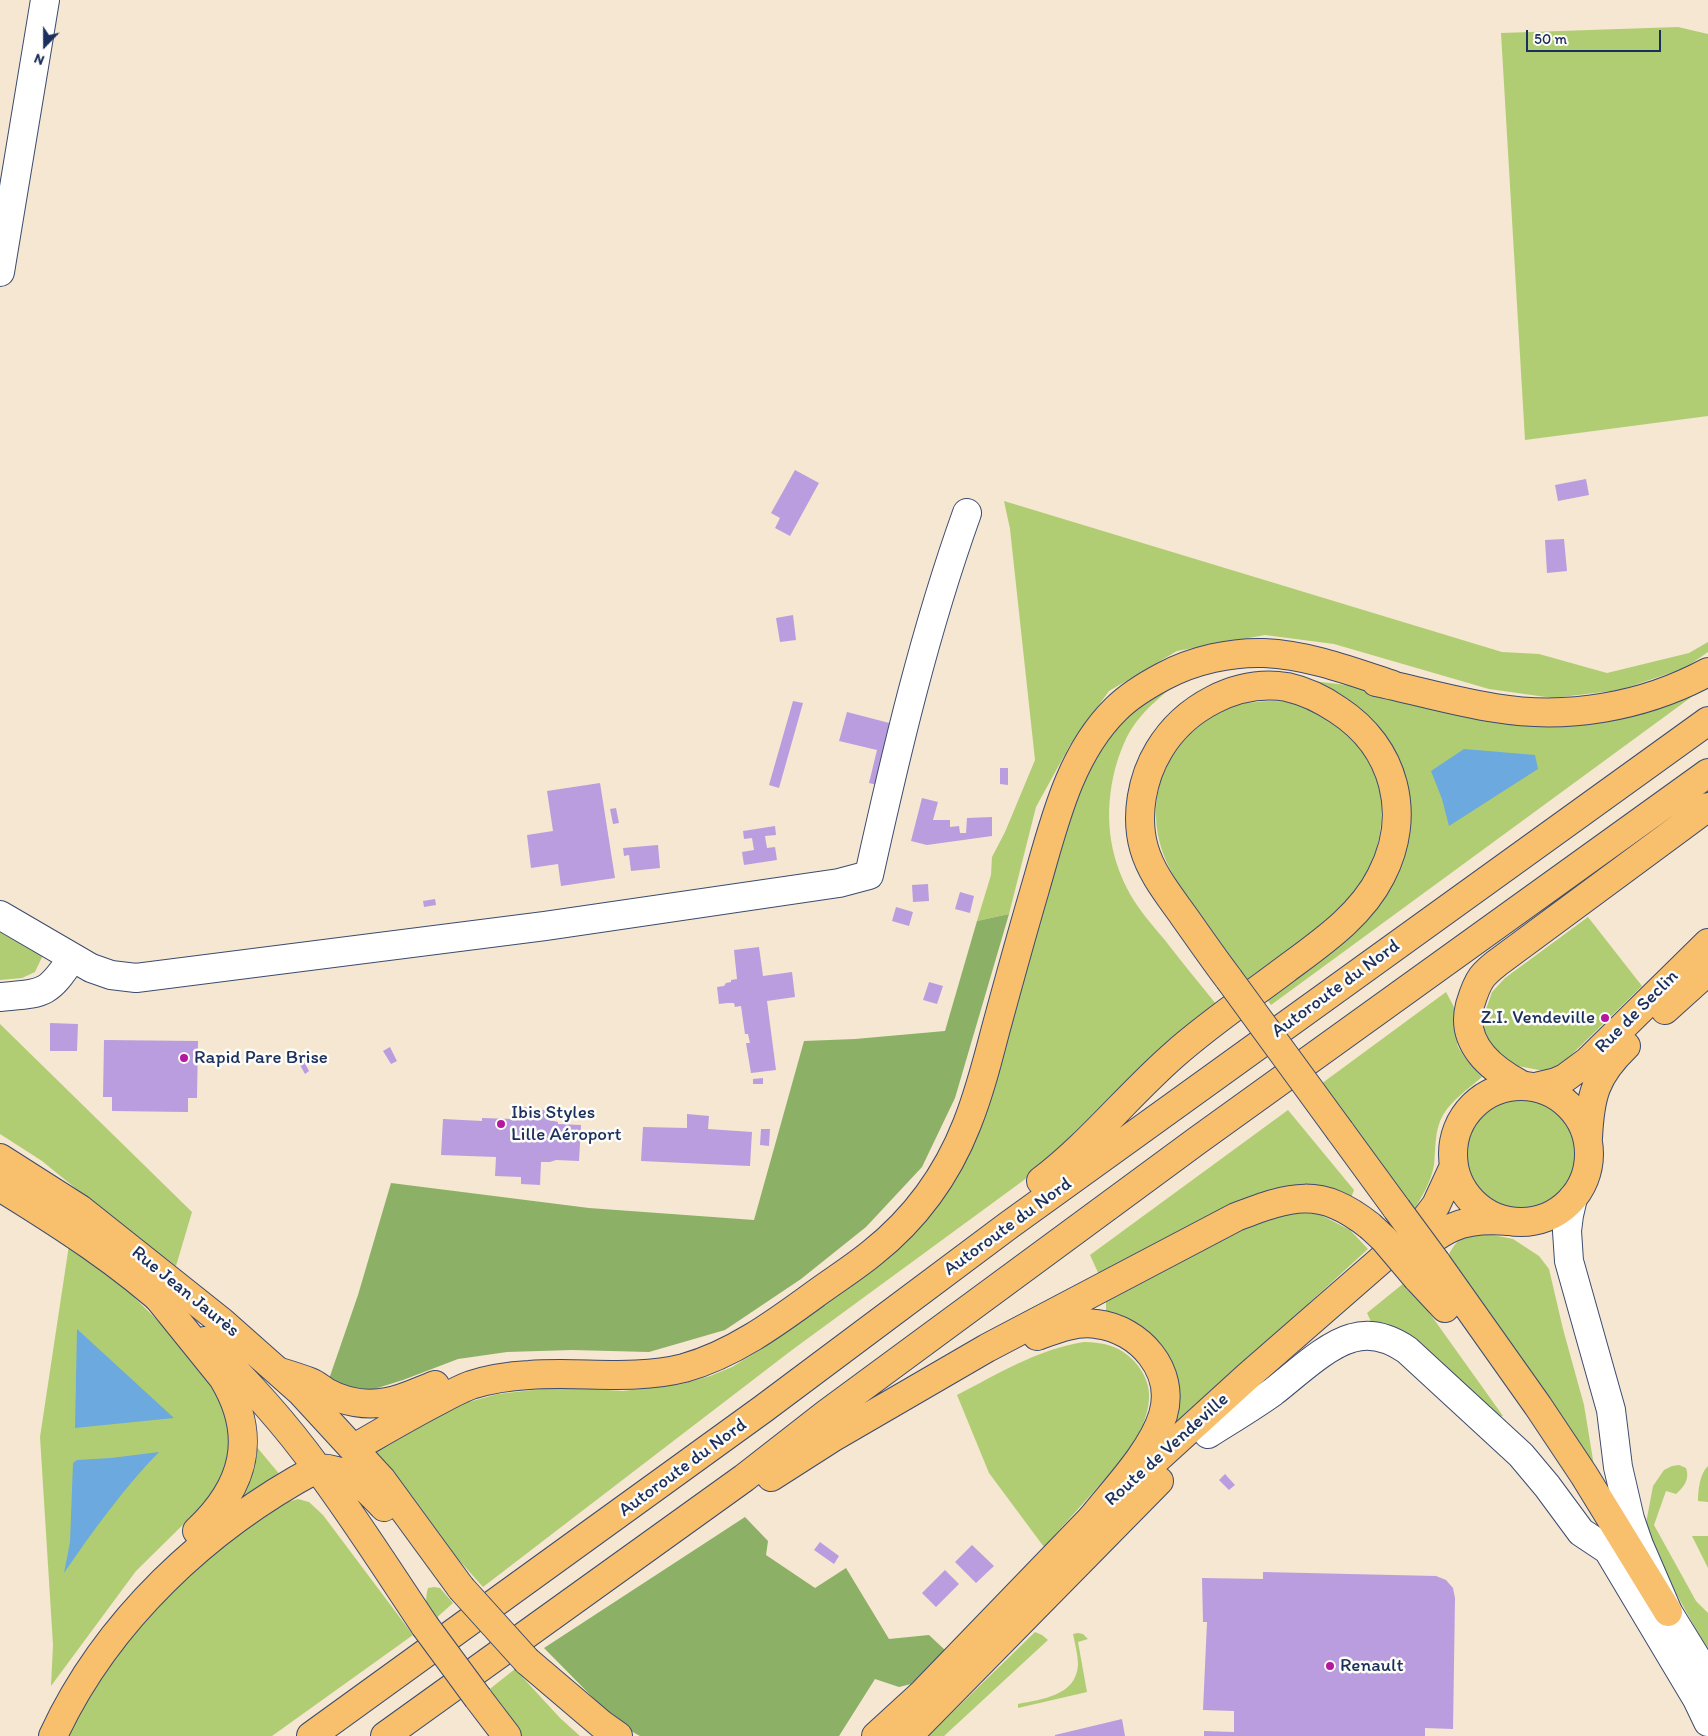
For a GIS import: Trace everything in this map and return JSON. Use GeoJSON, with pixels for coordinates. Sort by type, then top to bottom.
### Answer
{"type":"FeatureCollection","features":[{"type":"Feature","properties":{"kind":"main road"},"geometry":{"type":"LineString","coordinates":[[53,1736],[72,1699],[96,1663],[117,1634],[138,1610],[193,1552],[224,1526],[289,1483],[466,1386],[500,1378],[527,1375],[562,1373],[615,1376],[640,1375],[682,1368],[702,1362],[751,1339],[784,1317],[873,1252],[898,1230],[920,1207],[937,1183],[967,1125],[983,1075],[1055,820],[1073,774],[1097,732],[1114,710],[1131,696],[1147,685],[1187,666],[1241,654],[1265,654],[1324,663],[1393,685]]}},
{"type":"Feature","properties":{"kind":"main road"},"geometry":{"type":"LineString","coordinates":[[1224,984],[1145,891],[1131,861],[1124,831],[1123,806],[1126,782],[1133,763],[1141,746],[1162,716],[1187,694],[1221,678],[1237,674],[1269,670],[1292,670],[1338,674],[1495,708],[1548,712],[1573,711],[1594,709],[1648,698],[1708,672]]}},
{"type":"Feature","properties":{"kind":"main road"},"geometry":{"type":"LineString","coordinates":[[1009,1225],[1015,1202],[1073,1155],[1176,1053],[1335,931],[1363,903],[1382,874],[1394,842],[1397,809],[1393,785],[1385,760],[1366,733],[1350,718],[1318,698],[1286,687],[1246,688],[1223,695],[1201,706],[1176,728],[1161,746],[1151,765],[1144,788],[1140,812],[1142,839],[1148,859],[1162,886],[1224,984],[1334,1134],[1384,1217],[1426,1271],[1538,1406],[1668,1612]]}},
{"type":"Feature","properties":{"kind":"main road","name":"Autoroute du Nord"},"geometry":{"type":"LineString","coordinates":[[311,1736],[763,1409],[1009,1225],[1708,721]]}},
{"type":"Feature","properties":{"kind":"main road"},"geometry":{"type":"LineString","coordinates":[[384,1736],[744,1478],[826,1414],[1190,1145],[1708,773]]}},
{"type":"Feature","properties":{"kind":"main road"},"geometry":{"type":"LineString","coordinates":[[1527,1085],[1506,1086],[1488,1094],[1466,1112],[1454,1138],[1452,1153],[1459,1183],[1476,1205],[1491,1215],[1508,1221],[1526,1222],[1544,1218],[1560,1210],[1573,1198],[1583,1182],[1588,1165],[1588,1138],[1581,1120],[1569,1105],[1553,1093],[1527,1085],[1497,1071],[1485,1061],[1476,1049],[1470,1036],[1468,1024],[1469,1009],[1473,993],[1482,977],[1497,963],[1708,807]]}},
{"type":"Feature","properties":{"kind":"main road","name":"Rue de Seclin"},"geometry":{"type":"LineString","coordinates":[[1527,1085],[1556,1082],[1565,1078],[1588,1061],[1708,943]]}},
{"type":"Feature","properties":{"kind":"main road","name":"Rue de Seclin"},"geometry":{"type":"LineString","coordinates":[[1588,1138],[1589,1111],[1604,1068],[1655,1018],[1708,971]]}},
{"type":"Feature","properties":{"kind":"main road","name":"Rue Jean Jaurès"},"geometry":{"type":"LineString","coordinates":[[0,1158],[80,1209],[222,1322],[280,1372],[354,1448],[382,1480],[461,1588]]}},
{"type":"Feature","properties":{"kind":"main road","name":"Route de Vendeville"},"geometry":{"type":"LineString","coordinates":[[876,1736],[923,1693],[1092,1518],[1248,1376],[1420,1226],[1436,1205],[1454,1166]]}},
{"type":"Feature","properties":{"kind":"main road","name":"Rue Jean Jaurès"},"geometry":{"type":"LineString","coordinates":[[0,1187],[110,1259],[156,1295],[247,1381],[318,1468],[426,1626],[507,1736]]}},
{"type":"Feature","properties":{"kind":"main road"},"geometry":{"type":"LineString","coordinates":[[744,1478],[772,1477],[832,1438],[973,1356],[1236,1217],[1273,1202],[1292,1198],[1308,1198],[1326,1201],[1356,1214],[1384,1217]]}},
{"type":"Feature","properties":{"kind":"main road","name":"Route de Vendeville"},"geometry":{"type":"LineString","coordinates":[[908,1736],[1147,1493],[1208,1434],[1384,1280],[1437,1236],[1450,1228],[1464,1222],[1478,1220],[1508,1221]]}},
{"type":"Feature","properties":{"kind":"main road"},"geometry":{"type":"LineString","coordinates":[[1426,1271],[1445,1308],[1517,1406],[1567,1482],[1608,1550]]}},
{"type":"Feature","properties":{"kind":"main road"},"geometry":{"type":"LineString","coordinates":[[138,1610],[150,1575],[213,1516],[223,1503],[232,1488],[242,1453],[242,1424],[232,1392],[223,1378],[156,1295]]}},
{"type":"Feature","properties":{"kind":"main road"},"geometry":{"type":"LineString","coordinates":[[973,1356],[995,1355],[1054,1330],[1073,1324],[1095,1323],[1125,1333],[1142,1344],[1154,1358],[1163,1376],[1166,1393],[1163,1414],[1151,1442],[1092,1518]]}},
{"type":"Feature","properties":{"kind":"main road"},"geometry":{"type":"LineString","coordinates":[[280,1372],[311,1382],[342,1399],[373,1404],[402,1399],[447,1379],[466,1386]]}},
{"type":"Feature","properties":{"kind":"main road"},"geometry":{"type":"LineString","coordinates":[[318,1468],[330,1468],[355,1479],[366,1488],[461,1588],[594,1736]]}},
{"type":"Feature","properties":{"kind":"main road"},"geometry":{"type":"LineString","coordinates":[[528,1661],[591,1716],[618,1736]]}},
{"type":"Feature","properties":{"kind":"street"},"geometry":{"type":"LineString","coordinates":[[0,272],[45,0]]}},
{"type":"Feature","properties":{"kind":"street"},"geometry":{"type":"LineString","coordinates":[[0,916],[91,968],[111,975],[136,978],[544,926],[839,883],[870,875],[892,772],[912,695],[943,582],[967,512]]}},
{"type":"Feature","properties":{"kind":"street"},"geometry":{"type":"LineString","coordinates":[[0,997],[34,994],[46,990],[52,985],[72,958]]}},
{"type":"Feature","properties":{"kind":"street"},"geometry":{"type":"LineString","coordinates":[[1573,1198],[1567,1231],[1570,1261],[1611,1410],[1618,1466],[1630,1519],[1639,1545],[1668,1612],[1708,1678]]}},
{"type":"Feature","properties":{"kind":"street"},"geometry":{"type":"LineString","coordinates":[[1208,1434],[1272,1392],[1340,1342],[1362,1336],[1386,1338],[1407,1350],[1521,1456],[1547,1486],[1581,1532],[1608,1550],[1697,1698],[1708,1722]]}},
{"type":"Feature","properties":{"kind":"green space"},"geometry":{"type":"Polygon","coordinates":[[[1678,27],[1708,34],[1708,416],[1525,440],[1501,33],[1678,27]]]}},
{"type":"Feature","properties":{"kind":"green space"},"geometry":{"type":"Polygon","coordinates":[[[1004,501],[1502,652],[1539,654],[1607,673],[1689,653],[1708,642],[1708,652],[1685,668],[1620,690],[1553,698],[1489,689],[1334,644],[1265,635],[1177,651],[1109,691],[1070,745],[1036,807],[1009,914],[977,921],[991,875],[992,857],[1005,832],[1035,760],[1010,529],[1004,501]]]}},
{"type":"Feature","properties":{"kind":"green space"},"geometry":{"type":"Polygon","coordinates":[[[1288,678],[1363,687],[1452,709],[1701,690],[1271,1005],[1264,996],[1397,872],[1389,746],[1358,708],[1324,689],[1288,678]]]}},
{"type":"Feature","properties":{"kind":"green space"},"geometry":{"type":"Polygon","coordinates":[[[1175,685],[1141,716],[1133,726],[1124,744],[1115,769],[1112,785],[1109,817],[1110,833],[1117,864],[1130,894],[1146,917],[1216,1004],[1048,1161],[792,1350],[483,1587],[458,1559],[412,1496],[375,1451],[424,1421],[465,1403],[498,1394],[559,1387],[623,1391],[682,1384],[732,1367],[760,1350],[914,1230],[1073,803],[1098,751],[1125,712],[1175,685]]]}},
{"type":"Feature","properties":{"kind":"green space"},"geometry":{"type":"Polygon","coordinates":[[[1291,702],[1307,708],[1327,719],[1354,740],[1370,763],[1377,781],[1381,799],[1382,818],[1379,838],[1367,874],[1348,903],[1321,928],[1247,981],[1174,877],[1159,841],[1156,809],[1162,778],[1168,763],[1190,734],[1206,721],[1232,707],[1244,703],[1291,702]]]}},
{"type":"Feature","properties":{"kind":"green space"},"geometry":{"type":"Polygon","coordinates":[[[1009,914],[955,1098],[922,1167],[866,1227],[801,1279],[725,1330],[649,1352],[572,1350],[507,1352],[458,1359],[371,1390],[353,1389],[329,1379],[358,1295],[391,1183],[589,1208],[754,1220],[804,1041],[855,1039],[945,1031],[977,921],[1009,914]]]}},
{"type":"Feature","properties":{"kind":"green space"},"geometry":{"type":"Polygon","coordinates":[[[1588,917],[1642,986],[1564,1062],[1544,1071],[1518,1066],[1501,1058],[1490,1045],[1484,1030],[1485,1012],[1492,992],[1505,978],[1588,917]]]}},
{"type":"Feature","properties":{"kind":"green space"},"geometry":{"type":"Polygon","coordinates":[[[0,929],[43,955],[35,972],[22,978],[0,980],[0,929]]]}},
{"type":"Feature","properties":{"kind":"green space"},"geometry":{"type":"Polygon","coordinates":[[[1446,992],[1454,1007],[1454,1029],[1458,1047],[1468,1062],[1482,1077],[1456,1100],[1443,1115],[1437,1133],[1431,1177],[1413,1211],[1321,1084],[1446,992]]]}},
{"type":"Feature","properties":{"kind":"green space"},"geometry":{"type":"Polygon","coordinates":[[[0,1024],[192,1212],[176,1266],[112,1218],[42,1161],[0,1134],[0,1024]]]}},
{"type":"Feature","properties":{"kind":"green space"},"geometry":{"type":"Polygon","coordinates":[[[1522,1098],[1543,1103],[1561,1115],[1573,1133],[1578,1154],[1573,1175],[1561,1193],[1543,1205],[1522,1210],[1501,1205],[1483,1193],[1471,1175],[1466,1154],[1471,1133],[1483,1115],[1501,1103],[1522,1098]]]}},
{"type":"Feature","properties":{"kind":"green space"},"geometry":{"type":"Polygon","coordinates":[[[1288,1110],[1354,1190],[1350,1200],[1304,1185],[1270,1189],[1100,1277],[1090,1255],[1288,1110]]]}},
{"type":"Feature","properties":{"kind":"green space"},"geometry":{"type":"Polygon","coordinates":[[[1292,1213],[1319,1214],[1350,1230],[1368,1249],[1179,1422],[1173,1418],[1135,1324],[1106,1311],[1106,1301],[1243,1227],[1268,1218],[1292,1213]]]}},
{"type":"Feature","properties":{"kind":"green space"},"geometry":{"type":"Polygon","coordinates":[[[1483,1233],[1513,1239],[1539,1256],[1549,1269],[1584,1405],[1594,1466],[1447,1258],[1461,1239],[1483,1233]]]}},
{"type":"Feature","properties":{"kind":"green space"},"geometry":{"type":"Polygon","coordinates":[[[69,1245],[124,1287],[165,1328],[207,1376],[225,1407],[229,1454],[217,1487],[204,1504],[136,1571],[51,1686],[53,1645],[40,1437],[69,1245]]]}},
{"type":"Feature","properties":{"kind":"green space"},"geometry":{"type":"Polygon","coordinates":[[[1404,1283],[1418,1297],[1503,1416],[1495,1418],[1373,1326],[1367,1313],[1404,1283]]]}},
{"type":"Feature","properties":{"kind":"green space"},"geometry":{"type":"Polygon","coordinates":[[[1084,1342],[1098,1343],[1119,1349],[1139,1366],[1149,1390],[1147,1412],[1131,1450],[1044,1547],[989,1473],[957,1395],[1034,1356],[1067,1345],[1084,1342]]]}},
{"type":"Feature","properties":{"kind":"green space"},"geometry":{"type":"Polygon","coordinates":[[[251,1440],[281,1476],[232,1510],[251,1440]]]}},
{"type":"Feature","properties":{"kind":"green space"},"geometry":{"type":"Polygon","coordinates":[[[1679,1465],[1686,1468],[1686,1482],[1676,1494],[1666,1491],[1654,1525],[1696,1601],[1708,1613],[1708,1651],[1652,1550],[1646,1523],[1653,1486],[1664,1470],[1679,1465]]]}},
{"type":"Feature","properties":{"kind":"green space"},"geometry":{"type":"Polygon","coordinates":[[[1708,1466],[1708,1502],[1698,1501],[1701,1477],[1708,1466]]]}},
{"type":"Feature","properties":{"kind":"green space"},"geometry":{"type":"Polygon","coordinates":[[[298,1499],[309,1502],[323,1515],[413,1635],[272,1736],[67,1736],[97,1679],[158,1603],[191,1569],[284,1503],[298,1499]]]}},
{"type":"Feature","properties":{"kind":"green space"},"geometry":{"type":"Polygon","coordinates":[[[745,1517],[768,1541],[766,1555],[815,1588],[846,1568],[889,1639],[929,1635],[945,1650],[911,1684],[899,1687],[875,1679],[839,1736],[640,1736],[620,1725],[544,1648],[745,1517]]]}},
{"type":"Feature","properties":{"kind":"green space"},"geometry":{"type":"Polygon","coordinates":[[[1692,1536],[1708,1536],[1708,1568],[1692,1536]]]}},
{"type":"Feature","properties":{"kind":"green space"},"geometry":{"type":"Polygon","coordinates":[[[428,1588],[440,1588],[453,1603],[433,1621],[426,1597],[428,1588]]]}},
{"type":"Feature","properties":{"kind":"green space"},"geometry":{"type":"Polygon","coordinates":[[[1035,1632],[1048,1640],[944,1736],[928,1736],[1035,1632]]]}},
{"type":"Feature","properties":{"kind":"green space"},"geometry":{"type":"Polygon","coordinates":[[[1073,1634],[1083,1634],[1088,1639],[1078,1642],[1087,1692],[1018,1708],[1018,1704],[1047,1698],[1064,1690],[1071,1683],[1076,1675],[1078,1665],[1073,1634]]]}},
{"type":"Feature","properties":{"kind":"green space"},"geometry":{"type":"Polygon","coordinates":[[[515,1669],[560,1718],[580,1736],[518,1736],[486,1692],[515,1669]]]}},
{"type":"Feature","properties":{"kind":"water"},"geometry":{"type":"Polygon","coordinates":[[[1464,749],[1535,755],[1538,769],[1449,826],[1442,799],[1431,771],[1464,749]]]}},
{"type":"Feature","properties":{"kind":"water"},"geometry":{"type":"Polygon","coordinates":[[[77,1329],[174,1418],[75,1428],[77,1329]]]}},
{"type":"Feature","properties":{"kind":"water"},"geometry":{"type":"Polygon","coordinates":[[[159,1452],[121,1495],[64,1573],[70,1542],[73,1463],[77,1460],[159,1452]]]}},
{"type":"Feature","properties":{"kind":"building"},"geometry":{"type":"Polygon","coordinates":[[[795,470],[819,483],[790,536],[775,528],[780,518],[771,513],[795,470]]]}},
{"type":"Feature","properties":{"kind":"building"},"geometry":{"type":"Polygon","coordinates":[[[1586,479],[1589,495],[1558,501],[1555,485],[1586,479]]]}},
{"type":"Feature","properties":{"kind":"building"},"geometry":{"type":"Polygon","coordinates":[[[1564,539],[1567,571],[1547,573],[1545,540],[1564,539]]]}},
{"type":"Feature","properties":{"kind":"building"},"geometry":{"type":"Polygon","coordinates":[[[793,615],[796,640],[780,642],[776,618],[793,615]]]}},
{"type":"Feature","properties":{"kind":"building"},"geometry":{"type":"Polygon","coordinates":[[[793,701],[803,703],[779,788],[769,785],[793,701]]]}},
{"type":"Feature","properties":{"kind":"building"},"geometry":{"type":"Polygon","coordinates":[[[847,712],[897,725],[882,786],[869,783],[877,750],[839,741],[847,712]]]}},
{"type":"Feature","properties":{"kind":"building"},"geometry":{"type":"Polygon","coordinates":[[[1000,768],[1008,768],[1008,785],[1000,784],[1000,768]]]}},
{"type":"Feature","properties":{"kind":"building"},"geometry":{"type":"Polygon","coordinates":[[[600,783],[615,878],[561,886],[558,864],[531,868],[527,835],[553,831],[547,791],[600,783]]]}},
{"type":"Feature","properties":{"kind":"building"},"geometry":{"type":"Polygon","coordinates":[[[922,798],[938,802],[933,820],[950,820],[950,827],[959,826],[960,833],[966,833],[967,818],[992,817],[992,836],[927,845],[911,841],[922,798]]]}},
{"type":"Feature","properties":{"kind":"building"},"geometry":{"type":"Polygon","coordinates":[[[616,808],[619,823],[613,824],[610,809],[616,808]]]}},
{"type":"Feature","properties":{"kind":"building"},"geometry":{"type":"Polygon","coordinates":[[[775,826],[776,835],[765,836],[767,848],[775,847],[777,860],[744,865],[742,852],[754,850],[752,838],[744,839],[743,831],[775,826]]]}},
{"type":"Feature","properties":{"kind":"building"},"geometry":{"type":"Polygon","coordinates":[[[658,845],[660,868],[631,871],[629,855],[624,856],[623,848],[658,845]]]}},
{"type":"Feature","properties":{"kind":"building"},"geometry":{"type":"Polygon","coordinates":[[[928,884],[929,901],[913,902],[912,885],[928,884]]]}},
{"type":"Feature","properties":{"kind":"building"},"geometry":{"type":"Polygon","coordinates":[[[960,892],[974,896],[970,913],[955,909],[960,892]]]}},
{"type":"Feature","properties":{"kind":"building"},"geometry":{"type":"Polygon","coordinates":[[[435,899],[436,905],[424,907],[423,901],[435,899]]]}},
{"type":"Feature","properties":{"kind":"building"},"geometry":{"type":"Polygon","coordinates":[[[896,907],[913,912],[909,926],[892,921],[896,907]]]}},
{"type":"Feature","properties":{"kind":"building"},"geometry":{"type":"Polygon","coordinates":[[[759,947],[763,976],[792,972],[795,997],[767,1001],[776,1070],[751,1073],[746,1043],[750,1043],[748,1034],[745,1034],[741,1006],[735,1007],[734,1003],[719,1004],[717,987],[724,986],[726,983],[731,982],[731,980],[737,979],[734,950],[759,947]]]}},
{"type":"Feature","properties":{"kind":"building"},"geometry":{"type":"Polygon","coordinates":[[[929,982],[943,986],[937,1004],[923,1000],[929,982]]]}},
{"type":"Feature","properties":{"kind":"building"},"geometry":{"type":"Polygon","coordinates":[[[50,1023],[78,1024],[77,1051],[50,1051],[50,1023]]]}},
{"type":"Feature","properties":{"kind":"building"},"geometry":{"type":"Polygon","coordinates":[[[104,1040],[198,1041],[197,1098],[188,1098],[188,1112],[112,1111],[112,1097],[103,1097],[104,1040]]]}},
{"type":"Feature","properties":{"kind":"building"},"geometry":{"type":"Polygon","coordinates":[[[390,1047],[397,1061],[391,1064],[383,1051],[390,1047]]]}},
{"type":"Feature","properties":{"kind":"building"},"geometry":{"type":"Polygon","coordinates":[[[300,1054],[309,1071],[305,1074],[295,1056],[300,1054]]]}},
{"type":"Feature","properties":{"kind":"building"},"geometry":{"type":"Polygon","coordinates":[[[763,1078],[763,1084],[753,1084],[753,1079],[763,1078]]]}},
{"type":"Feature","properties":{"kind":"building"},"geometry":{"type":"Polygon","coordinates":[[[512,1105],[550,1111],[549,1120],[558,1122],[558,1124],[581,1125],[579,1161],[556,1160],[541,1162],[540,1185],[521,1184],[521,1177],[495,1176],[496,1157],[441,1155],[443,1119],[482,1121],[482,1118],[512,1119],[512,1105]]]}},
{"type":"Feature","properties":{"kind":"building"},"geometry":{"type":"Polygon","coordinates":[[[687,1114],[709,1116],[708,1129],[752,1132],[750,1166],[641,1161],[643,1127],[687,1128],[687,1114]]]}},
{"type":"Feature","properties":{"kind":"building"},"geometry":{"type":"Polygon","coordinates":[[[761,1129],[770,1129],[769,1146],[760,1145],[761,1129]]]}},
{"type":"Feature","properties":{"kind":"building"},"geometry":{"type":"Polygon","coordinates":[[[1225,1474],[1235,1485],[1229,1490],[1219,1480],[1225,1474]]]}},
{"type":"Feature","properties":{"kind":"building"},"geometry":{"type":"Polygon","coordinates":[[[820,1542],[839,1556],[834,1564],[814,1550],[820,1542]]]}},
{"type":"Feature","properties":{"kind":"building"},"geometry":{"type":"Polygon","coordinates":[[[972,1545],[994,1566],[976,1583],[955,1562],[972,1545]]]}},
{"type":"Feature","properties":{"kind":"building"},"geometry":{"type":"Polygon","coordinates":[[[945,1570],[959,1584],[936,1607],[922,1593],[945,1570]]]}},
{"type":"Feature","properties":{"kind":"building","name":"Renault"},"geometry":{"type":"Polygon","coordinates":[[[1263,1572],[1436,1576],[1446,1580],[1453,1588],[1455,1598],[1453,1729],[1425,1728],[1425,1736],[1204,1736],[1204,1731],[1234,1732],[1234,1711],[1203,1710],[1207,1622],[1203,1622],[1202,1578],[1263,1579],[1263,1572]]]}},
{"type":"Feature","properties":{"kind":"building"},"geometry":{"type":"Polygon","coordinates":[[[1122,1719],[1125,1736],[1055,1736],[1055,1735],[1122,1719]]]}},
{"type":"Feature","properties":{"kind":"place","name":"Z.I. Vendeville"},"geometry":{"type":"Point","coordinates":[1605,1018]}},
{"type":"Feature","properties":{"kind":"place","name":"Rapid Pare Brise"},"geometry":{"type":"Point","coordinates":[184,1058]}},
{"type":"Feature","properties":{"kind":"place","name":"Ibis Styles Lille Aéroport"},"geometry":{"type":"Point","coordinates":[501,1124]}},
{"type":"Feature","properties":{"kind":"place","name":"Renault"},"geometry":{"type":"Point","coordinates":[1330,1666]}}]}
